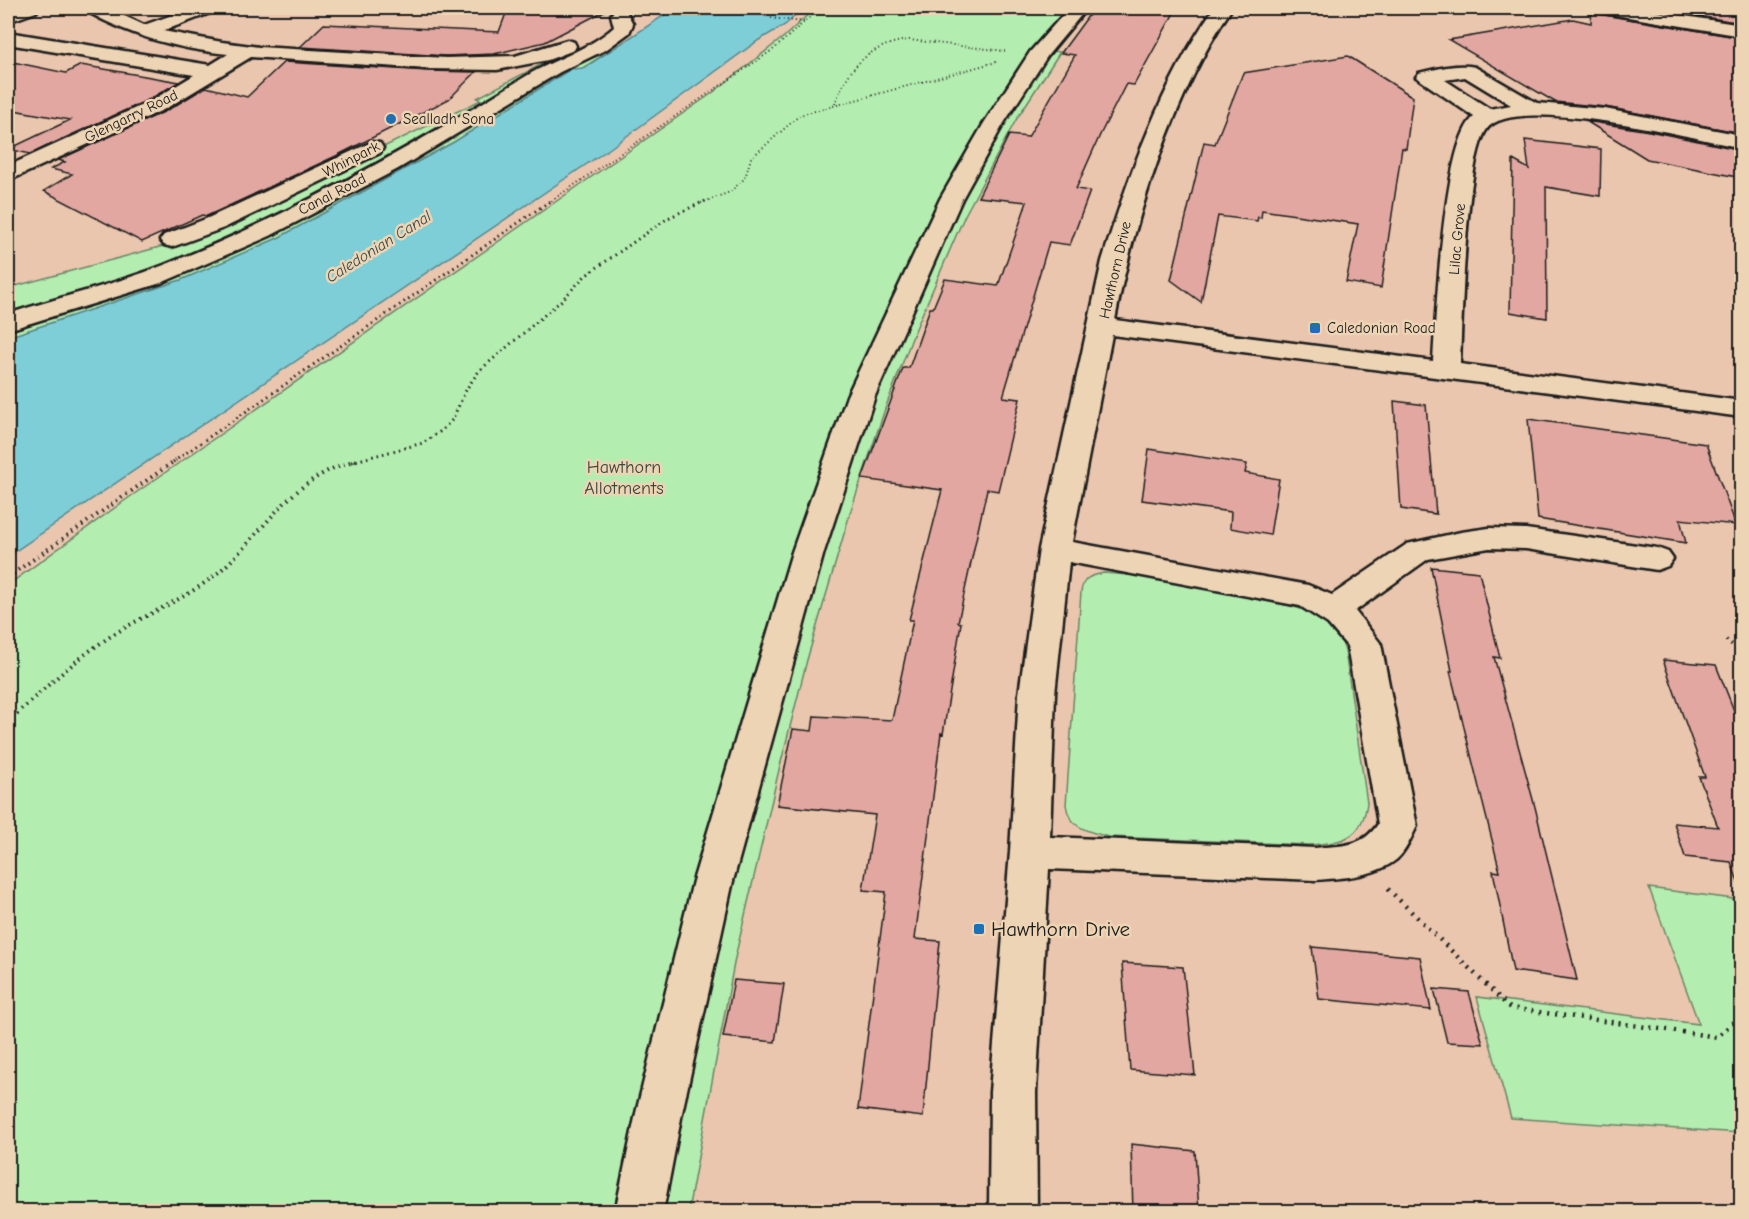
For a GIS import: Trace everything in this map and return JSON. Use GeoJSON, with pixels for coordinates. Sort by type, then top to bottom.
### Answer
{"type":"FeatureCollection","features":[{"type":"Feature","properties":{"kind":"street"},"geometry":{"type":"LineString","coordinates":[[8,17],[30,8]]}},
{"type":"Feature","properties":{"kind":"street","name":"Canal Road"},"geometry":{"type":"LineString","coordinates":[[93,8],[120,22],[145,31],[180,40],[249,50],[423,63],[497,64],[546,55],[567,46],[625,11]]}},
{"type":"Feature","properties":{"kind":"street"},"geometry":{"type":"LineString","coordinates":[[145,31],[207,8]]}},
{"type":"Feature","properties":{"kind":"street"},"geometry":{"type":"LineString","coordinates":[[639,1212],[659,1113],[713,880],[808,552],[857,408],[951,199],[1033,53],[1078,8]]}},
{"type":"Feature","properties":{"kind":"street","name":"Hawthorn Drive"},"geometry":{"type":"LineString","coordinates":[[1013,1212],[1013,1092],[1030,852],[1037,694],[1055,549],[1114,261],[1141,174],[1197,51],[1223,8]]}},
{"type":"Feature","properties":{"kind":"street"},"geometry":{"type":"LineString","coordinates":[[1604,8],[1742,31]]}},
{"type":"Feature","properties":{"kind":"street","name":"Canal Road"},"geometry":{"type":"LineString","coordinates":[[8,322],[171,270],[224,248],[338,192],[559,66],[586,54],[622,29],[625,11]]}},
{"type":"Feature","properties":{"kind":"street"},"geometry":{"type":"LineString","coordinates":[[8,38],[214,72]]}},
{"type":"Feature","properties":{"kind":"street","name":"Glengarry Road"},"geometry":{"type":"LineString","coordinates":[[8,174],[158,105],[249,50]]}},
{"type":"Feature","properties":{"kind":"street","name":"Whinpark"},"geometry":{"type":"LineString","coordinates":[[172,240],[301,184],[497,85],[512,75],[516,61]]}},
{"type":"Feature","properties":{"kind":"street"},"geometry":{"type":"LineString","coordinates":[[1532,109],[1468,71],[1426,77],[1488,117],[1532,109],[1571,110],[1742,142]]}},
{"type":"Feature","properties":{"kind":"street","name":"Lilac Grove"},"geometry":{"type":"LineString","coordinates":[[1446,370],[1465,156],[1471,134],[1478,124],[1488,117]]}},
{"type":"Feature","properties":{"kind":"street"},"geometry":{"type":"LineString","coordinates":[[1102,326],[1742,409]]}},
{"type":"Feature","properties":{"kind":"street"},"geometry":{"type":"LineString","coordinates":[[1334,610],[1418,551],[1461,542],[1489,538],[1526,539],[1657,559]]}},
{"type":"Feature","properties":{"kind":"street"},"geometry":{"type":"LineString","coordinates":[[1030,852],[1315,864],[1358,860],[1384,847],[1398,826],[1364,644],[1353,627],[1334,610],[1308,596],[1055,549]]}},
{"type":"Feature","properties":{"kind":"path"},"geometry":{"type":"LineString","coordinates":[[8,577],[438,277],[774,49],[820,8]]}},
{"type":"Feature","properties":{"kind":"path"},"geometry":{"type":"LineString","coordinates":[[771,18],[805,22]]}},
{"type":"Feature","properties":{"kind":"path"},"geometry":{"type":"LineString","coordinates":[[835,105],[844,78],[853,67],[867,55],[893,41],[917,40],[1033,53]]}},
{"type":"Feature","properties":{"kind":"path"},"geometry":{"type":"LineString","coordinates":[[8,722],[60,674],[124,628],[192,592],[221,570],[286,499],[318,476],[342,464],[423,443],[441,431],[452,420],[467,388],[479,371],[562,300],[585,276],[668,218],[684,209],[730,192],[745,178],[751,158],[800,115],[1033,53]]}},
{"type":"Feature","properties":{"kind":"path"},"geometry":{"type":"LineString","coordinates":[[1726,640],[1742,652]]}},
{"type":"Feature","properties":{"kind":"path"},"geometry":{"type":"LineString","coordinates":[[1358,860],[1510,1008],[1718,1036],[1742,1013]]}},
{"type":"Feature","properties":{"kind":"green space","name":"Hawthorn Allotments"},"geometry":{"type":"Polygon","coordinates":[[[815,8],[1066,8],[1036,49],[1060,52],[1016,120],[965,215],[914,333],[885,409],[851,510],[807,660],[735,958],[688,1211],[8,1211],[8,585],[127,499],[711,94],[785,36],[815,8]]]}},
{"type":"Feature","properties":{"kind":"green space"},"geometry":{"type":"Polygon","coordinates":[[[605,54],[581,69],[571,69],[454,142],[278,238],[181,280],[8,337],[8,327],[183,270],[571,63],[605,54]]]}},
{"type":"Feature","properties":{"kind":"green space"},"geometry":{"type":"Polygon","coordinates":[[[540,65],[553,66],[331,188],[194,256],[126,282],[8,316],[8,288],[167,245],[224,224],[481,100],[477,98],[540,65]]]}},
{"type":"Feature","properties":{"kind":"green space"},"geometry":{"type":"Polygon","coordinates":[[[1104,573],[1141,576],[1291,606],[1317,616],[1331,627],[1342,642],[1345,651],[1367,803],[1360,825],[1355,832],[1341,840],[1309,845],[1109,837],[1087,831],[1071,819],[1066,805],[1081,592],[1085,580],[1104,573]]]}},
{"type":"Feature","properties":{"kind":"green space"},"geometry":{"type":"Polygon","coordinates":[[[1649,888],[1741,900],[1741,1133],[1511,1118],[1477,997],[1699,1024],[1649,888]]]}},
{"type":"Feature","properties":{"kind":"water","name":"Caledonian Canal"},"geometry":{"type":"Polygon","coordinates":[[[675,8],[804,8],[785,25],[759,40],[609,149],[8,556],[8,337],[181,280],[278,238],[454,142],[571,69],[584,68],[675,8]]]}},
{"type":"Feature","properties":{"kind":"building"},"geometry":{"type":"Polygon","coordinates":[[[508,8],[610,8],[545,42],[494,54],[446,56],[300,47],[324,24],[499,32],[508,8]]]}},
{"type":"Feature","properties":{"kind":"building"},"geometry":{"type":"Polygon","coordinates":[[[1094,8],[1148,8],[1175,11],[1134,85],[1126,84],[1100,135],[1076,189],[1090,191],[1070,245],[1049,242],[1003,397],[1020,399],[998,491],[987,489],[958,622],[961,623],[943,734],[941,733],[915,939],[940,941],[923,1117],[858,1109],[886,892],[863,890],[875,815],[777,805],[793,729],[812,731],[814,716],[892,720],[913,620],[909,620],[942,490],[862,479],[903,368],[909,368],[930,308],[933,308],[945,279],[998,286],[1027,202],[978,197],[1009,135],[1028,137],[1075,55],[1061,53],[1094,8]]]}},
{"type":"Feature","properties":{"kind":"building"},"geometry":{"type":"Polygon","coordinates":[[[1592,8],[1598,14],[1742,38],[1742,133],[1605,107],[1555,102],[1449,40],[1573,19],[1591,23],[1592,8]]]}},
{"type":"Feature","properties":{"kind":"building"},"geometry":{"type":"Polygon","coordinates":[[[1645,8],[1742,8],[1742,23],[1645,8]]]}},
{"type":"Feature","properties":{"kind":"building"},"geometry":{"type":"Polygon","coordinates":[[[1348,56],[1413,97],[1406,149],[1402,148],[1381,288],[1346,282],[1358,224],[1262,210],[1261,218],[1258,217],[1257,221],[1218,216],[1201,302],[1171,280],[1204,142],[1215,144],[1243,73],[1348,56]]]}},
{"type":"Feature","properties":{"kind":"building"},"geometry":{"type":"Polygon","coordinates":[[[8,61],[66,73],[81,65],[179,82],[150,99],[30,154],[9,149],[70,120],[8,109],[8,61]]]}},
{"type":"Feature","properties":{"kind":"building"},"geometry":{"type":"Polygon","coordinates":[[[284,62],[476,72],[449,99],[336,156],[207,216],[202,215],[142,242],[44,191],[72,174],[51,169],[65,162],[58,160],[166,111],[206,87],[247,97],[284,62]]]}},
{"type":"Feature","properties":{"kind":"building"},"geometry":{"type":"Polygon","coordinates":[[[1586,121],[1742,150],[1742,178],[1647,159],[1586,121]]]}},
{"type":"Feature","properties":{"kind":"building"},"geometry":{"type":"Polygon","coordinates":[[[1525,140],[1601,149],[1600,196],[1546,187],[1547,318],[1510,312],[1513,160],[1529,169],[1525,140]]]}},
{"type":"Feature","properties":{"kind":"building"},"geometry":{"type":"Polygon","coordinates":[[[1394,401],[1426,405],[1436,514],[1401,509],[1394,401]]]}},
{"type":"Feature","properties":{"kind":"building"},"geometry":{"type":"Polygon","coordinates":[[[1528,419],[1706,444],[1736,525],[1680,519],[1686,543],[1538,519],[1528,419]]]}},
{"type":"Feature","properties":{"kind":"building"},"geometry":{"type":"Polygon","coordinates":[[[1149,449],[1247,464],[1245,473],[1279,479],[1270,535],[1230,528],[1231,512],[1142,500],[1149,449]]]}},
{"type":"Feature","properties":{"kind":"building"},"geometry":{"type":"Polygon","coordinates":[[[1431,567],[1479,572],[1500,658],[1494,657],[1535,807],[1577,980],[1513,971],[1493,871],[1500,872],[1450,671],[1452,671],[1431,567]]]}},
{"type":"Feature","properties":{"kind":"building"},"geometry":{"type":"Polygon","coordinates":[[[1663,660],[1716,665],[1742,731],[1742,881],[1738,882],[1731,862],[1685,857],[1674,823],[1718,827],[1699,777],[1705,777],[1663,660]]]}},
{"type":"Feature","properties":{"kind":"building"},"geometry":{"type":"Polygon","coordinates":[[[1312,947],[1420,957],[1431,1010],[1319,999],[1312,947]]]}},
{"type":"Feature","properties":{"kind":"building"},"geometry":{"type":"Polygon","coordinates":[[[1122,963],[1183,967],[1195,1075],[1130,1070],[1122,963]]]}},
{"type":"Feature","properties":{"kind":"building"},"geometry":{"type":"Polygon","coordinates":[[[734,980],[784,984],[775,1042],[723,1037],[734,980]]]}},
{"type":"Feature","properties":{"kind":"building"},"geometry":{"type":"Polygon","coordinates":[[[1434,989],[1469,992],[1483,1044],[1447,1042],[1434,989]]]}},
{"type":"Feature","properties":{"kind":"building"},"geometry":{"type":"Polygon","coordinates":[[[1131,1144],[1195,1151],[1199,1212],[1133,1212],[1131,1144]]]}},
{"type":"Feature","properties":{"kind":"place","name":"Sealladh Sona"},"geometry":{"type":"Point","coordinates":[391,119]}},
{"type":"Feature","properties":{"kind":"place","name":"Caledonian Road"},"geometry":{"type":"Point","coordinates":[1315,328]}},
{"type":"Feature","properties":{"kind":"place","name":"Hawthorn Drive"},"geometry":{"type":"Point","coordinates":[979,929]}}]}
